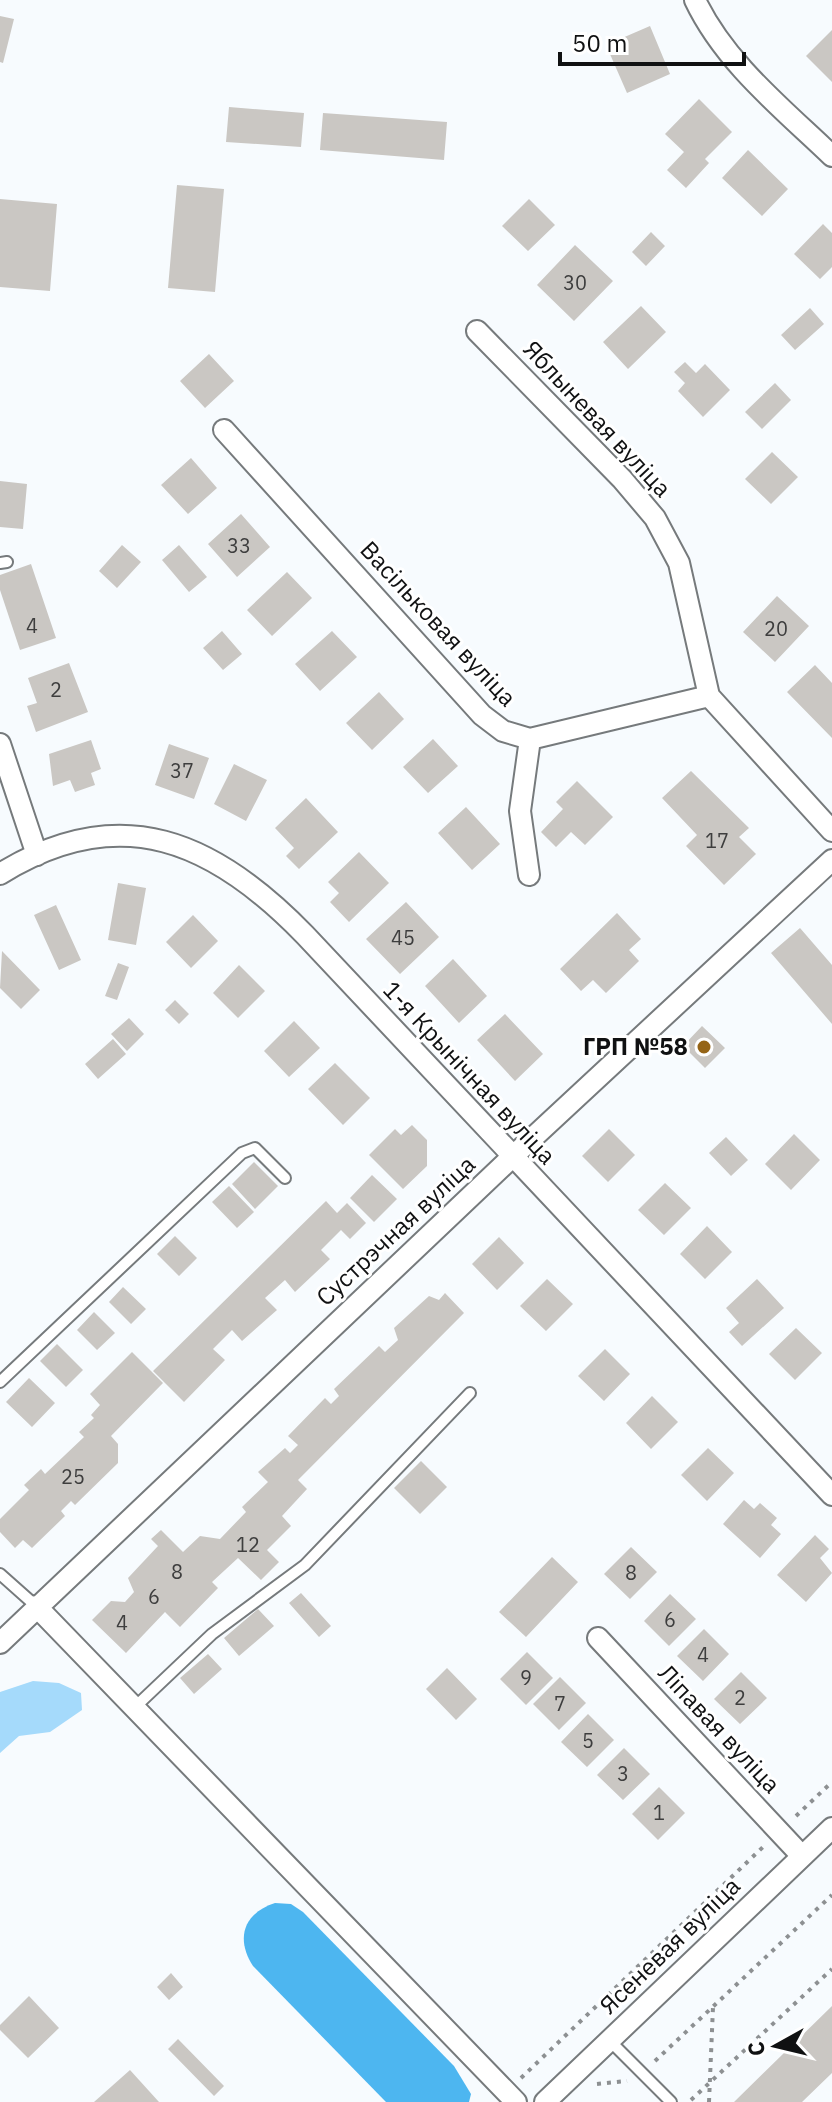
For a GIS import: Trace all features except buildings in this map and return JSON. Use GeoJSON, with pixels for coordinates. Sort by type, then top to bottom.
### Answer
{"type":"FeatureCollection","features":[{"type":"Feature","properties":{"kind":"street"},"geometry":{"type":"LineString","coordinates":[[695,0],[718,40],[740,68],[832,156]]}},
{"type":"Feature","properties":{"kind":"street","name":"Яблыневая вуліца"},"geometry":{"type":"LineString","coordinates":[[477,331],[622,479],[670,540],[682,576],[709,696],[832,831]]}},
{"type":"Feature","properties":{"kind":"street","name":"Васільковая вуліца"},"geometry":{"type":"LineString","coordinates":[[224,430],[482,715],[503,731],[530,739]]}},
{"type":"Feature","properties":{"kind":"street"},"geometry":{"type":"LineString","coordinates":[[529,875],[520,811],[523,769],[530,739],[709,696]]}},
{"type":"Feature","properties":{"kind":"street"},"geometry":{"type":"LineString","coordinates":[[0,744],[37,855]]}},
{"type":"Feature","properties":{"kind":"street","name":"1-я Крынічная вуліца"},"geometry":{"type":"LineString","coordinates":[[0,874],[37,855],[95,839],[150,838],[178,844],[230,868],[305,935],[511,1158],[832,1495]]}},
{"type":"Feature","properties":{"kind":"street","name":"Сустрэчная вуліца"},"geometry":{"type":"LineString","coordinates":[[0,1643],[511,1158],[832,860]]}},
{"type":"Feature","properties":{"kind":"street"},"geometry":{"type":"LineString","coordinates":[[36,1606],[511,2097]]}},
{"type":"Feature","properties":{"kind":"street","name":"Ліпавая вуліца"},"geometry":{"type":"LineString","coordinates":[[598,1638],[801,1855]]}},
{"type":"Feature","properties":{"kind":"street","name":"Ясеневая вуліца"},"geometry":{"type":"LineString","coordinates":[[545,2102],[832,1828]]}},
{"type":"Feature","properties":{"kind":"lane"},"geometry":{"type":"LineString","coordinates":[[0,1382],[242,1153],[255,1148],[285,1178]]}},
{"type":"Feature","properties":{"kind":"lane"},"geometry":{"type":"LineString","coordinates":[[134,1708],[212,1634],[305,1565],[470,1393]]}},
{"type":"Feature","properties":{"kind":"lane"},"geometry":{"type":"LineString","coordinates":[[0,1574],[36,1606]]}},
{"type":"Feature","properties":{"kind":"lane"},"geometry":{"type":"LineString","coordinates":[[609,2040],[671,2102]]}},
{"type":"Feature","properties":{"kind":"path"},"geometry":{"type":"LineString","coordinates":[[511,2097],[832,1782]]}},
{"type":"Feature","properties":{"kind":"path"},"geometry":{"type":"LineString","coordinates":[[588,2092],[599,2083],[627,2081],[643,2073],[830,1898]]}},
{"type":"Feature","properties":{"kind":"path"},"geometry":{"type":"LineString","coordinates":[[691,2100],[832,1969]]}},
{"type":"Feature","properties":{"kind":"path"},"geometry":{"type":"LineString","coordinates":[[709,2102],[713,2007]]}},
{"type":"Feature","properties":{"kind":"path"},"geometry":{"type":"LineString","coordinates":[[627,2081],[633,2087]]}},
{"type":"Feature","properties":{"kind":"shaded area"},"geometry":{"type":"Polygon","coordinates":[[[33,1681],[59,1683],[81,1693],[82,1710],[50,1732],[19,1736],[0,1753],[0,1692],[33,1681]]]}},
{"type":"Feature","properties":{"kind":"water"},"geometry":{"type":"Polygon","coordinates":[[[275,1903],[291,1904],[303,1912],[454,2066],[471,2094],[469,2102],[386,2102],[253,1966],[244,1946],[246,1928],[256,1913],[275,1903]]]}},
{"type":"Feature","properties":{"kind":"place","name":"ГРП №58"},"geometry":{"type":"Point","coordinates":[704,1047]}}]}
